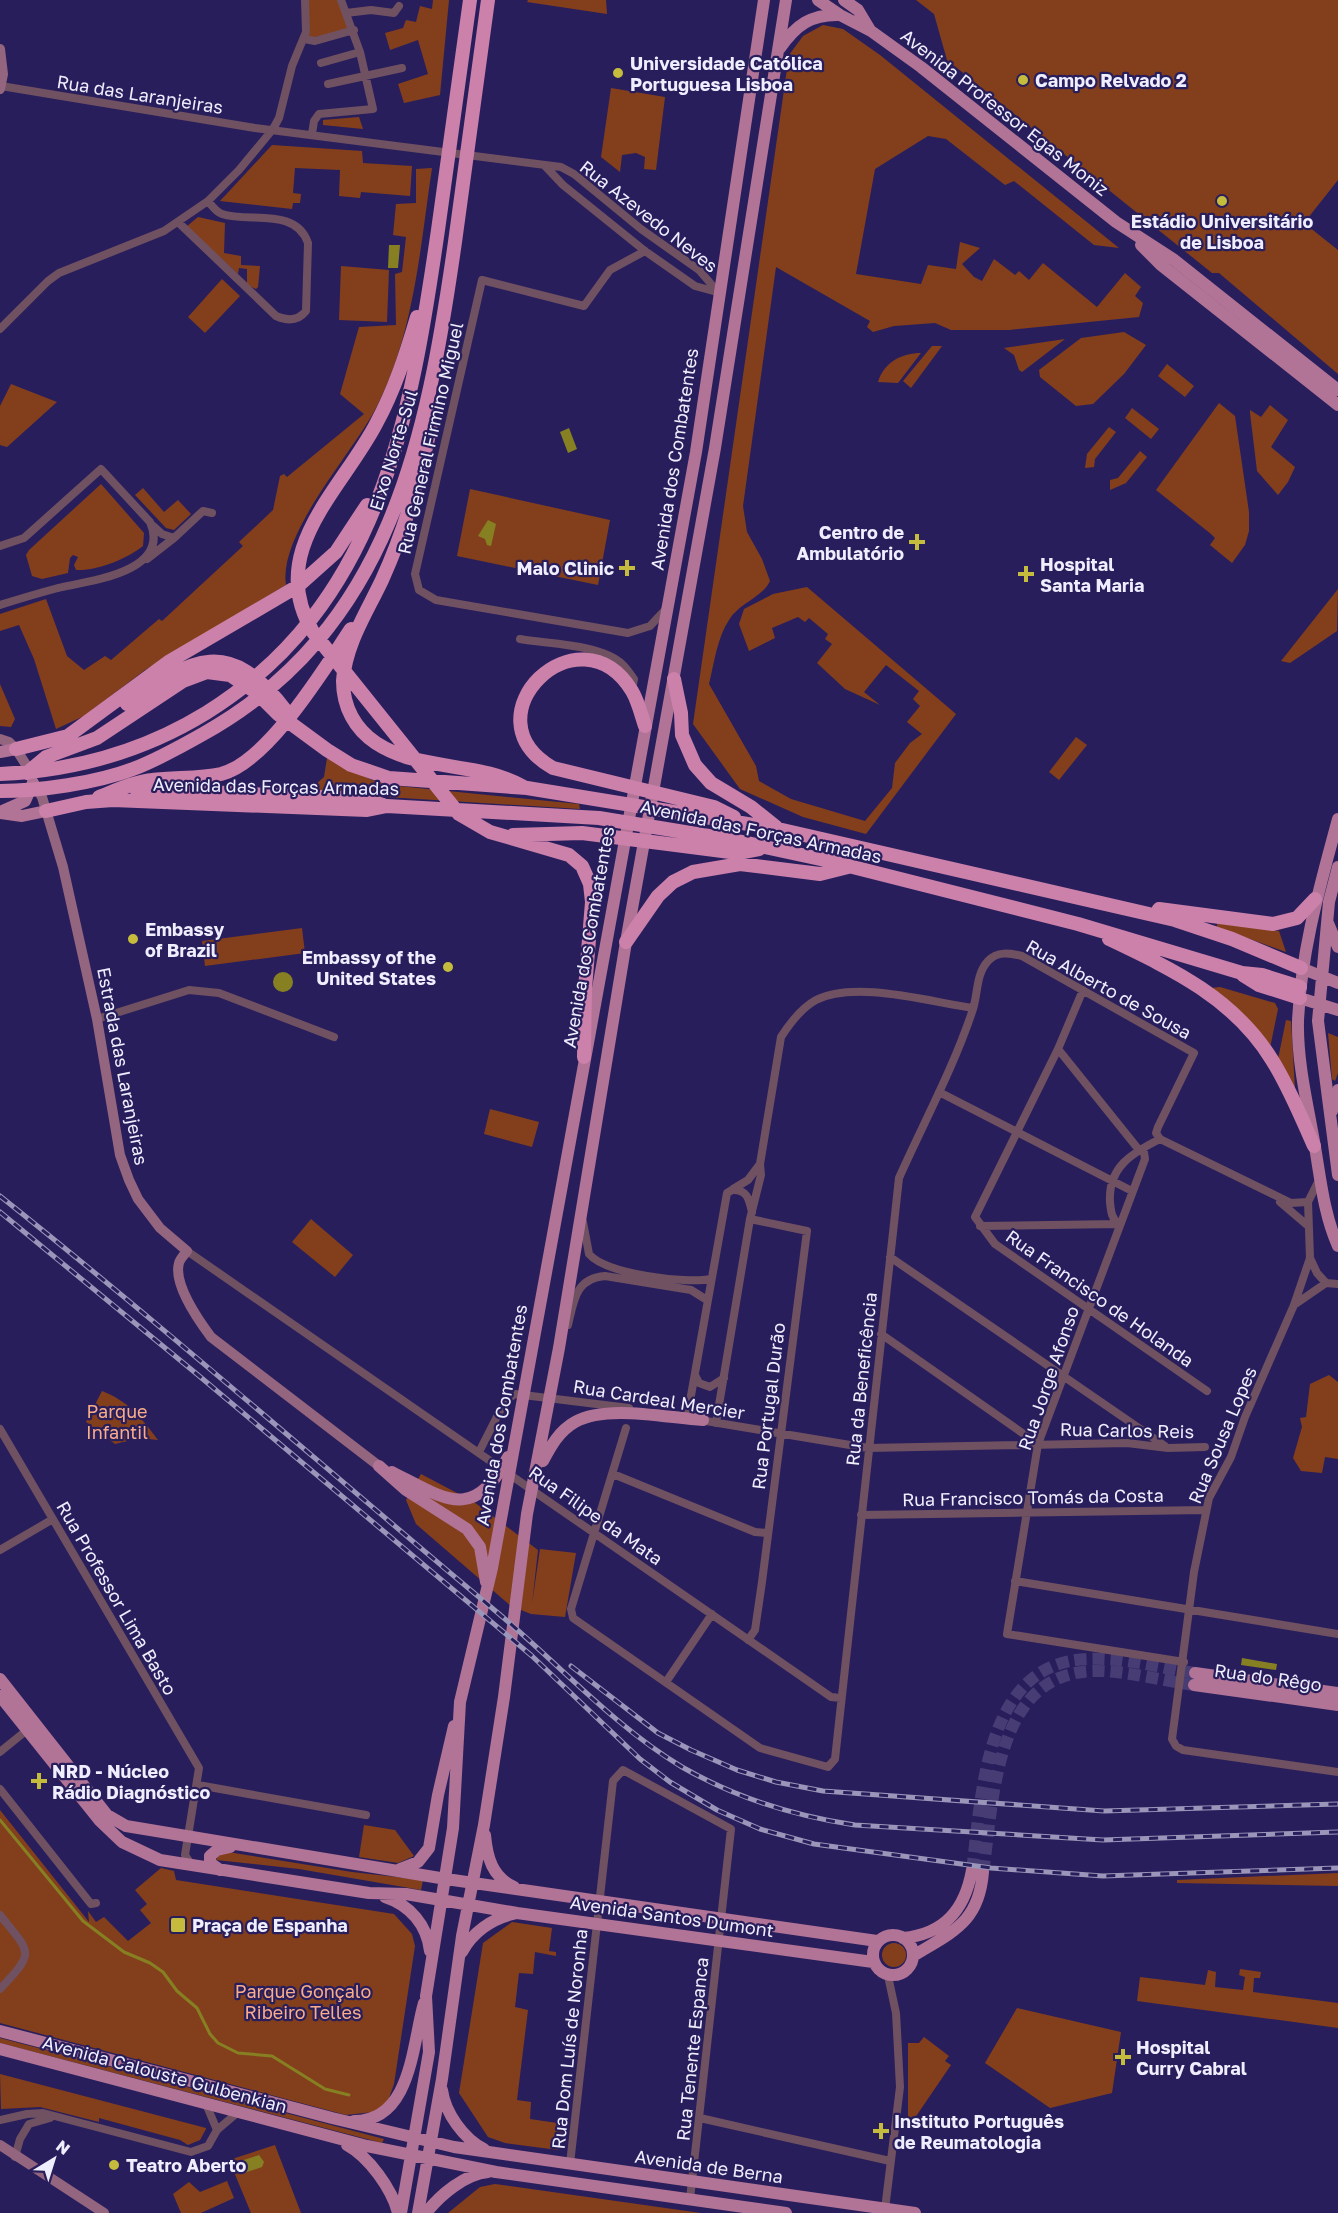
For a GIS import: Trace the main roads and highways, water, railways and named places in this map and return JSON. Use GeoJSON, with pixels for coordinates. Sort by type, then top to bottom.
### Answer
{"type":"FeatureCollection","features":[{"type":"Feature","properties":{"kind":"highway"},"geometry":{"type":"LineString","coordinates":[[458,86],[461,0]]}},
{"type":"Feature","properties":{"kind":"highway","name":"Eixo Norte-Sul"},"geometry":{"type":"LineString","coordinates":[[0,774],[30,778],[138,747],[184,726],[229,698],[266,668],[307,625],[345,573],[387,475],[420,350],[470,0]]}},
{"type":"Feature","properties":{"kind":"highway","name":"Eixo Norte-Sul"},"geometry":{"type":"LineString","coordinates":[[0,791],[72,784],[131,770],[173,751],[231,719],[277,682],[307,652],[339,613],[376,553],[410,469],[437,362],[488,0]]}},
{"type":"Feature","properties":{"kind":"highway"},"geometry":{"type":"LineString","coordinates":[[432,269],[401,372],[391,395],[361,450],[312,526],[299,554],[297,574],[300,605],[313,632],[452,808],[481,829],[569,855],[582,866],[590,884],[592,902],[585,989],[584,1057]]}},
{"type":"Feature","properties":{"kind":"highway"},"geometry":{"type":"LineString","coordinates":[[437,362],[434,411],[425,458],[397,542],[368,612],[350,647],[344,674],[345,700],[357,725],[376,743],[404,756],[507,777],[527,788]]}},
{"type":"Feature","properties":{"kind":"highway"},"geometry":{"type":"LineString","coordinates":[[89,723],[170,661],[278,599],[321,567],[359,520],[401,429]]}},
{"type":"Feature","properties":{"kind":"highway"},"geometry":{"type":"LineString","coordinates":[[86,801],[146,781],[218,775],[236,768],[264,747],[298,704],[370,603]]}},
{"type":"Feature","properties":{"kind":"highway"},"geometry":{"type":"LineString","coordinates":[[16,749],[55,741],[120,708],[166,676],[191,664],[211,660],[234,664],[263,684],[298,727]]}},
{"type":"Feature","properties":{"kind":"highway"},"geometry":{"type":"LineString","coordinates":[[645,726],[632,690],[617,674],[590,661],[569,660],[550,668],[533,682],[523,701],[521,720],[526,740],[538,757],[553,768],[714,807],[747,823]]}},
{"type":"Feature","properties":{"kind":"highway"},"geometry":{"type":"LineString","coordinates":[[30,778],[46,757],[97,738],[195,675],[217,672],[230,675],[298,727]]}},
{"type":"Feature","properties":{"kind":"highway"},"geometry":{"type":"LineString","coordinates":[[674,679],[681,713],[682,735],[695,765],[711,783],[750,807],[778,829]]}},
{"type":"Feature","properties":{"kind":"highway","name":"Avenida das Forças Armadas"},"geometry":{"type":"LineString","coordinates":[[298,727],[351,765],[389,778],[527,788],[778,829],[1111,904],[1208,931],[1301,968]]}},
{"type":"Feature","properties":{"kind":"highway"},"geometry":{"type":"LineString","coordinates":[[72,784],[98,789],[196,790],[363,799],[387,806]]}},
{"type":"Feature","properties":{"kind":"highway","name":"Avenida das Forças Armadas"},"geometry":{"type":"LineString","coordinates":[[46,811],[86,801],[113,800],[367,810],[387,806],[599,818],[767,847],[851,866],[1078,924],[1242,974],[1259,985],[1300,992]]}},
{"type":"Feature","properties":{"kind":"highway"},"geometry":{"type":"LineString","coordinates":[[513,838],[521,833],[582,833],[738,853],[767,847]]}},
{"type":"Feature","properties":{"kind":"highway"},"geometry":{"type":"LineString","coordinates":[[626,942],[658,896],[673,882],[693,872],[740,864],[820,874],[851,866]]}},
{"type":"Feature","properties":{"kind":"highway"},"geometry":{"type":"LineString","coordinates":[[1111,904],[1273,924],[1297,918],[1316,899]]}},
{"type":"Feature","properties":{"kind":"highway"},"geometry":{"type":"LineString","coordinates":[[1078,924],[1189,978],[1229,1009],[1272,1059],[1314,1146]]}},
{"type":"Feature","properties":{"kind":"main road","name":"Avenida dos Combatentes"},"geometry":{"type":"LineString","coordinates":[[484,1825],[504,1697],[526,1524],[560,1348],[626,942],[659,765],[739,297],[786,0]]}},
{"type":"Feature","properties":{"kind":"main road","name":"Avenida Professor Egas Moniz"},"geometry":{"type":"LineString","coordinates":[[818,0],[840,15],[871,31],[1116,222],[1161,265],[1205,293],[1262,337],[1338,390]]}},
{"type":"Feature","properties":{"kind":"main road","name":"Avenida Professor Egas Moniz"},"geometry":{"type":"LineString","coordinates":[[844,0],[854,5],[871,31]]}},
{"type":"Feature","properties":{"kind":"main road","name":"Avenida dos Combatentes"},"geometry":{"type":"LineString","coordinates":[[446,1879],[453,1828],[460,1702],[487,1589],[696,452],[762,1]]}},
{"type":"Feature","properties":{"kind":"main road"},"geometry":{"type":"LineString","coordinates":[[778,51],[792,30],[804,22],[818,16],[840,15]]}},
{"type":"Feature","properties":{"kind":"main road"},"geometry":{"type":"LineString","coordinates":[[0,49],[1,88]]}},
{"type":"Feature","properties":{"kind":"main road"},"geometry":{"type":"LineString","coordinates":[[718,292],[739,297]]}},
{"type":"Feature","properties":{"kind":"main road","name":"Avenida Professor Egas Moniz"},"geometry":{"type":"LineString","coordinates":[[1262,337],[1338,405]]}},
{"type":"Feature","properties":{"kind":"main road"},"geometry":{"type":"LineString","coordinates":[[0,740],[9,742],[16,749]]}},
{"type":"Feature","properties":{"kind":"main road"},"geometry":{"type":"LineString","coordinates":[[0,752],[16,749]]}},
{"type":"Feature","properties":{"kind":"main road","name":"Estrada das Laranjeiras"},"geometry":{"type":"LineString","coordinates":[[16,749],[30,771],[30,778],[42,797],[73,910],[97,1019],[118,1144],[129,1180],[146,1212],[171,1239],[188,1251],[179,1263],[180,1276],[193,1314],[211,1337],[379,1466]]}},
{"type":"Feature","properties":{"kind":"main road"},"geometry":{"type":"LineString","coordinates":[[0,812],[25,801],[30,778]]}},
{"type":"Feature","properties":{"kind":"main road"},"geometry":{"type":"LineString","coordinates":[[0,812],[22,816],[46,811]]}},
{"type":"Feature","properties":{"kind":"main road"},"geometry":{"type":"LineString","coordinates":[[1338,819],[1316,899],[1301,968],[1298,1022],[1302,1069],[1314,1146],[1320,1179],[1338,1246]]}},
{"type":"Feature","properties":{"kind":"main road"},"geometry":{"type":"LineString","coordinates":[[1338,867],[1327,919],[1319,1004],[1319,1047],[1334,1120],[1338,1175]]}},
{"type":"Feature","properties":{"kind":"main road"},"geometry":{"type":"LineString","coordinates":[[1327,919],[1338,947]]}},
{"type":"Feature","properties":{"kind":"main road","name":"Avenida das Forças Armadas"},"geometry":{"type":"LineString","coordinates":[[1301,968],[1338,982]]}},
{"type":"Feature","properties":{"kind":"main road"},"geometry":{"type":"LineString","coordinates":[[1300,992],[1311,986],[1321,975]]}},
{"type":"Feature","properties":{"kind":"main road","name":"Avenida das Forças Armadas"},"geometry":{"type":"LineString","coordinates":[[1300,992],[1319,1004],[1338,1010]]}},
{"type":"Feature","properties":{"kind":"main road"},"geometry":{"type":"LineString","coordinates":[[1334,1120],[1338,1090]]}},
{"type":"Feature","properties":{"kind":"main road"},"geometry":{"type":"LineString","coordinates":[[538,1470],[553,1443],[566,1429],[582,1419],[616,1413],[703,1420]]}},
{"type":"Feature","properties":{"kind":"main road"},"geometry":{"type":"LineString","coordinates":[[409,1486],[449,1499],[474,1495],[497,1477],[514,1445]]}},
{"type":"Feature","properties":{"kind":"main road"},"geometry":{"type":"LineString","coordinates":[[379,1466],[472,1534],[480,1547],[487,1589]]}},
{"type":"Feature","properties":{"kind":"main road"},"geometry":{"type":"LineString","coordinates":[[0,1679],[107,1815],[126,1826],[472,1883]]}},
{"type":"Feature","properties":{"kind":"main road","name":"Rua do Rêgo"},"geometry":{"type":"LineString","coordinates":[[1338,1693],[1195,1679],[1338,1705]]}},
{"type":"Feature","properties":{"kind":"main road"},"geometry":{"type":"LineString","coordinates":[[0,1696],[99,1821],[123,1842],[160,1860],[369,1893],[406,1894],[468,1905]]}},
{"type":"Feature","properties":{"kind":"main road"},"geometry":{"type":"LineString","coordinates":[[387,1869],[410,1867],[423,1858],[429,1848],[445,1759],[460,1702]]}},
{"type":"Feature","properties":{"kind":"main road"},"geometry":{"type":"LineString","coordinates":[[418,2213],[442,2079],[458,1959],[484,1825]]}},
{"type":"Feature","properties":{"kind":"main road","name":"Avenida Santos Dumont"},"geometry":{"type":"LineString","coordinates":[[484,1825],[491,1866],[503,1881],[520,1890]]}},
{"type":"Feature","properties":{"kind":"main road"},"geometry":{"type":"LineString","coordinates":[[225,1871],[210,1863],[210,1856],[217,1850],[259,1848]]}},
{"type":"Feature","properties":{"kind":"main road"},"geometry":{"type":"LineString","coordinates":[[903,1938],[912,1949],[913,1956],[908,1969],[895,1976],[888,1976],[882,1973],[873,1962],[873,1948],[877,1941],[890,1935],[903,1938],[928,1933],[952,1918],[964,1901],[978,1871],[980,1895],[965,1922],[953,1933],[913,1956]]}},
{"type":"Feature","properties":{"kind":"main road"},"geometry":{"type":"LineString","coordinates":[[332,2118],[368,2119],[385,2110],[397,2099],[405,2084],[426,1996],[446,1879]]}},
{"type":"Feature","properties":{"kind":"main road","name":"Avenida Santos Dumont"},"geometry":{"type":"LineString","coordinates":[[472,1883],[877,1941]]}},
{"type":"Feature","properties":{"kind":"main road"},"geometry":{"type":"LineString","coordinates":[[369,1893],[398,1902],[408,1908],[426,1932],[431,1961]]}},
{"type":"Feature","properties":{"kind":"main road","name":"Avenida Santos Dumont"},"geometry":{"type":"LineString","coordinates":[[468,1905],[873,1962]]}},
{"type":"Feature","properties":{"kind":"main road"},"geometry":{"type":"LineString","coordinates":[[458,1959],[472,1936],[500,1917],[517,1913]]}},
{"type":"Feature","properties":{"kind":"main road"},"geometry":{"type":"LineString","coordinates":[[400,2213],[429,2052],[426,1996]]}},
{"type":"Feature","properties":{"kind":"main road","name":"Avenida Calouste Gulbenkian"},"geometry":{"type":"LineString","coordinates":[[0,2031],[332,2118]]}},
{"type":"Feature","properties":{"kind":"main road","name":"Avenida Calouste Gulbenkian"},"geometry":{"type":"LineString","coordinates":[[0,2049],[321,2134]]}},
{"type":"Feature","properties":{"kind":"main road"},"geometry":{"type":"LineString","coordinates":[[442,2079],[445,2103],[468,2137],[479,2146],[499,2154]]}},
{"type":"Feature","properties":{"kind":"main road"},"geometry":{"type":"LineString","coordinates":[[332,2118],[431,2142],[499,2154]]}},
{"type":"Feature","properties":{"kind":"main road"},"geometry":{"type":"LineString","coordinates":[[321,2134],[496,2172]]}},
{"type":"Feature","properties":{"kind":"main road"},"geometry":{"type":"LineString","coordinates":[[321,2134],[341,2142],[362,2155],[391,2195],[400,2213]]}},
{"type":"Feature","properties":{"kind":"main road"},"geometry":{"type":"LineString","coordinates":[[0,2145],[15,2157],[104,2213]]}},
{"type":"Feature","properties":{"kind":"main road","name":"Avenida de Berna"},"geometry":{"type":"LineString","coordinates":[[499,2154],[885,2211],[915,2213]]}},
{"type":"Feature","properties":{"kind":"main road"},"geometry":{"type":"LineString","coordinates":[[426,2213],[469,2177],[496,2172]]}},
{"type":"Feature","properties":{"kind":"main road","name":"Avenida de Berna"},"geometry":{"type":"LineString","coordinates":[[496,2172],[786,2213]]}},
{"type":"Feature","properties":{"kind":"waterway"},"geometry":{"type":"LineString","coordinates":[[0,1820],[83,1921],[124,1952],[150,1963],[163,1972],[177,1991],[197,2008],[210,2034],[218,2043],[238,2053],[272,2056],[325,2089],[349,2095]]}},
{"type":"Feature","properties":{"kind":"tunnel"},"geometry":{"type":"LineString","coordinates":[[972,1870],[980,1806],[995,1738],[1008,1708],[1027,1683],[1053,1666],[1087,1659],[1128,1661],[1195,1673]]}},
{"type":"Feature","properties":{"kind":"tunnel"},"geometry":{"type":"LineString","coordinates":[[983,1872],[991,1811],[1005,1746],[1018,1717],[1036,1694],[1060,1678],[1093,1671],[1130,1674],[1194,1685]]}},
{"type":"Feature","properties":{"kind":"railway"},"geometry":{"type":"LineString","coordinates":[[0,1196],[186,1349],[492,1608],[632,1732],[682,1767],[723,1788],[788,1811],[855,1825],[1103,1840],[1338,1832]]}},
{"type":"Feature","properties":{"kind":"railway"},"geometry":{"type":"LineString","coordinates":[[0,1212],[532,1656],[640,1759],[670,1782],[717,1810],[760,1829],[814,1844],[991,1868],[1103,1876],[1338,1868]]}},
{"type":"Feature","properties":{"kind":"railway"},"geometry":{"type":"LineString","coordinates":[[571,1666],[658,1733],[691,1750],[737,1770],[776,1782],[823,1791],[1104,1811],[1338,1804]]}},
{"type":"Feature","properties":{"kind":"place","name":"Universidade Católica Portuguesa Lisboa"},"geometry":{"type":"Point","coordinates":[618,73]}},
{"type":"Feature","properties":{"kind":"place","name":"Campo Relvado 2"},"geometry":{"type":"Point","coordinates":[1023,80]}},
{"type":"Feature","properties":{"kind":"place","name":"Estádio Universitário de Lisboa"},"geometry":{"type":"Point","coordinates":[1222,201]}},
{"type":"Feature","properties":{"kind":"place","name":"Centro de Ambulatório"},"geometry":{"type":"Point","coordinates":[917,542]}},
{"type":"Feature","properties":{"kind":"place","name":"Malo Clinic"},"geometry":{"type":"Point","coordinates":[627,568]}},
{"type":"Feature","properties":{"kind":"place","name":"Hospital Santa Maria"},"geometry":{"type":"Point","coordinates":[1026,574]}},
{"type":"Feature","properties":{"kind":"place","name":"Embassy of Brazil"},"geometry":{"type":"Point","coordinates":[133,939]}},
{"type":"Feature","properties":{"kind":"place","name":"Embassy of the United States"},"geometry":{"type":"Point","coordinates":[448,967]}},
{"type":"Feature","properties":{"kind":"place","name":"NRD - Núcleo Rádio Diagnóstico"},"geometry":{"type":"Point","coordinates":[39,1781]}},
{"type":"Feature","properties":{"kind":"place","name":"Praça de Espanha"},"geometry":{"type":"Point","coordinates":[178,1925]}},
{"type":"Feature","properties":{"kind":"place","name":"Hospital Curry Cabral"},"geometry":{"type":"Point","coordinates":[1123,2057]}},
{"type":"Feature","properties":{"kind":"place","name":"Instituto Português de Reumatologia"},"geometry":{"type":"Point","coordinates":[881,2131]}},
{"type":"Feature","properties":{"kind":"place","name":"Teatro Aberto"},"geometry":{"type":"Point","coordinates":[114,2165]}},
{"type":"Feature","properties":{"kind":"park label","name":"Parque Infantil"},"geometry":{"type":"Point","coordinates":[117,1421]}},
{"type":"Feature","properties":{"kind":"park label","name":"Parque Gonçalo Ribeiro Telles"},"geometry":{"type":"Point","coordinates":[303,2001]}}]}
